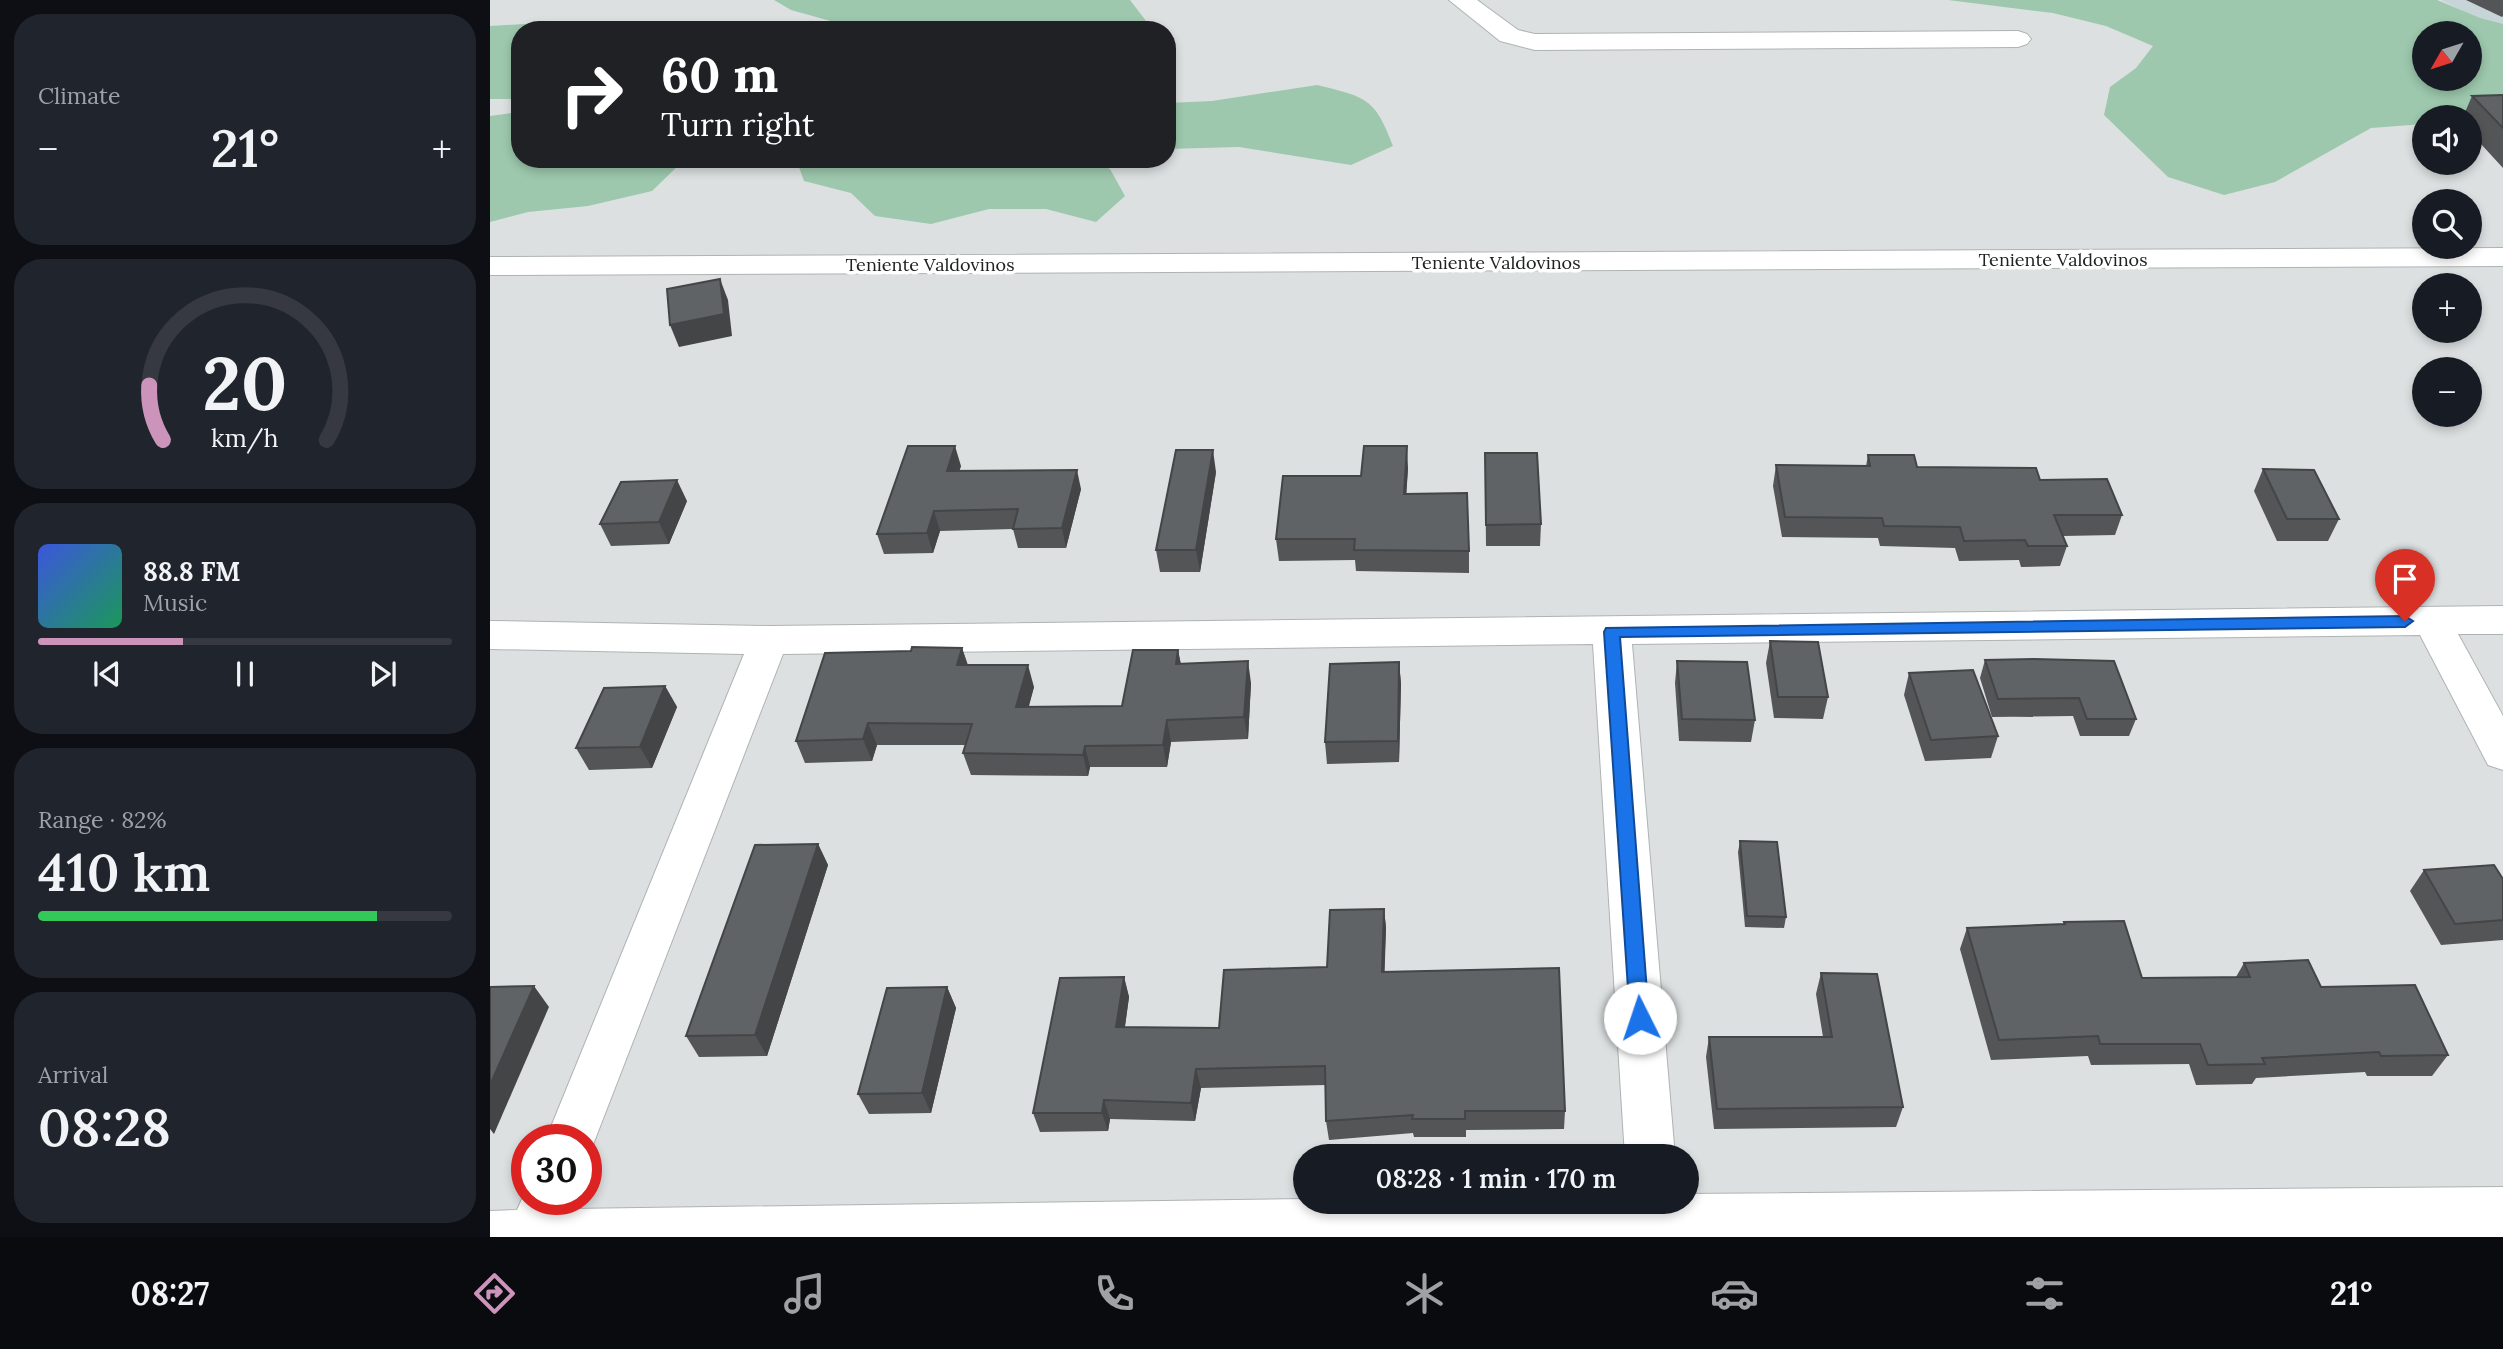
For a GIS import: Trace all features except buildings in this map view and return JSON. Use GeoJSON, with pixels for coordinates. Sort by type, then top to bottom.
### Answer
{"type":"FeatureCollection","features":[{"type":"Feature","properties":{"kind":"street"},"geometry":{"type":"LineString","coordinates":[[1461,0],[1509,36],[1535,42],[2018,39]]}},
{"type":"Feature","properties":{"kind":"street","name":"Teniente Valdovinos"},"geometry":{"type":"LineString","coordinates":[[490,266],[2503,257]]}},
{"type":"Feature","properties":{"kind":"street"},"geometry":{"type":"LineString","coordinates":[[490,635],[769,640],[2503,620]]}},
{"type":"Feature","properties":{"kind":"street"},"geometry":{"type":"LineString","coordinates":[[2432,621],[2503,754]]}},
{"type":"Feature","properties":{"kind":"street"},"geometry":{"type":"LineString","coordinates":[[1612,632],[1649,1144]]}},
{"type":"Feature","properties":{"kind":"street"},"geometry":{"type":"LineString","coordinates":[[577,1124],[769,640]]}},
{"type":"Feature","properties":{"kind":"street"},"geometry":{"type":"LineString","coordinates":[[524,1223],[1654,1220],[2503,1212]]}},
{"type":"Feature","properties":{"kind":"shaded area"},"geometry":{"type":"Polygon","coordinates":[[[2441,0],[2503,0],[2503,32],[2441,0]]]}},
{"type":"Feature","properties":{"kind":"green space"},"geometry":{"type":"Polygon","coordinates":[[[774,0],[1130,0],[1146,21],[831,21],[791,10],[774,0]]]}},
{"type":"Feature","properties":{"kind":"green space"},"geometry":{"type":"Polygon","coordinates":[[[1948,0],[2437,0],[2480,18],[2503,24],[2503,115],[2482,115],[2482,105],[2412,105],[2412,125],[2371,128],[2275,182],[2224,195],[2168,177],[2104,115],[2110,87],[2136,68],[2153,46],[2106,26],[2053,13],[1948,0]]]}},
{"type":"Feature","properties":{"kind":"green space"},"geometry":{"type":"Polygon","coordinates":[[[511,25],[511,99],[490,99],[490,26],[511,25]]]}},
{"type":"Feature","properties":{"kind":"green space"},"geometry":{"type":"Polygon","coordinates":[[[1317,85],[1357,97],[1374,108],[1393,146],[1351,165],[1239,147],[1176,149],[1176,103],[1212,101],[1317,85]]]}},
{"type":"Feature","properties":{"kind":"green space"},"geometry":{"type":"Polygon","coordinates":[[[511,113],[511,168],[676,168],[652,191],[588,206],[528,212],[490,222],[490,116],[511,113]]]}},
{"type":"Feature","properties":{"kind":"green space"},"geometry":{"type":"Polygon","coordinates":[[[799,168],[1108,168],[1125,196],[1096,222],[1046,209],[989,209],[931,224],[875,216],[851,193],[804,181],[799,168]]]}},
{"type":"Feature","properties":{"kind":"route"},"geometry":{"type":"LineString","coordinates":[[1640,1018],[1612,632],[2405,621]]}}]}
